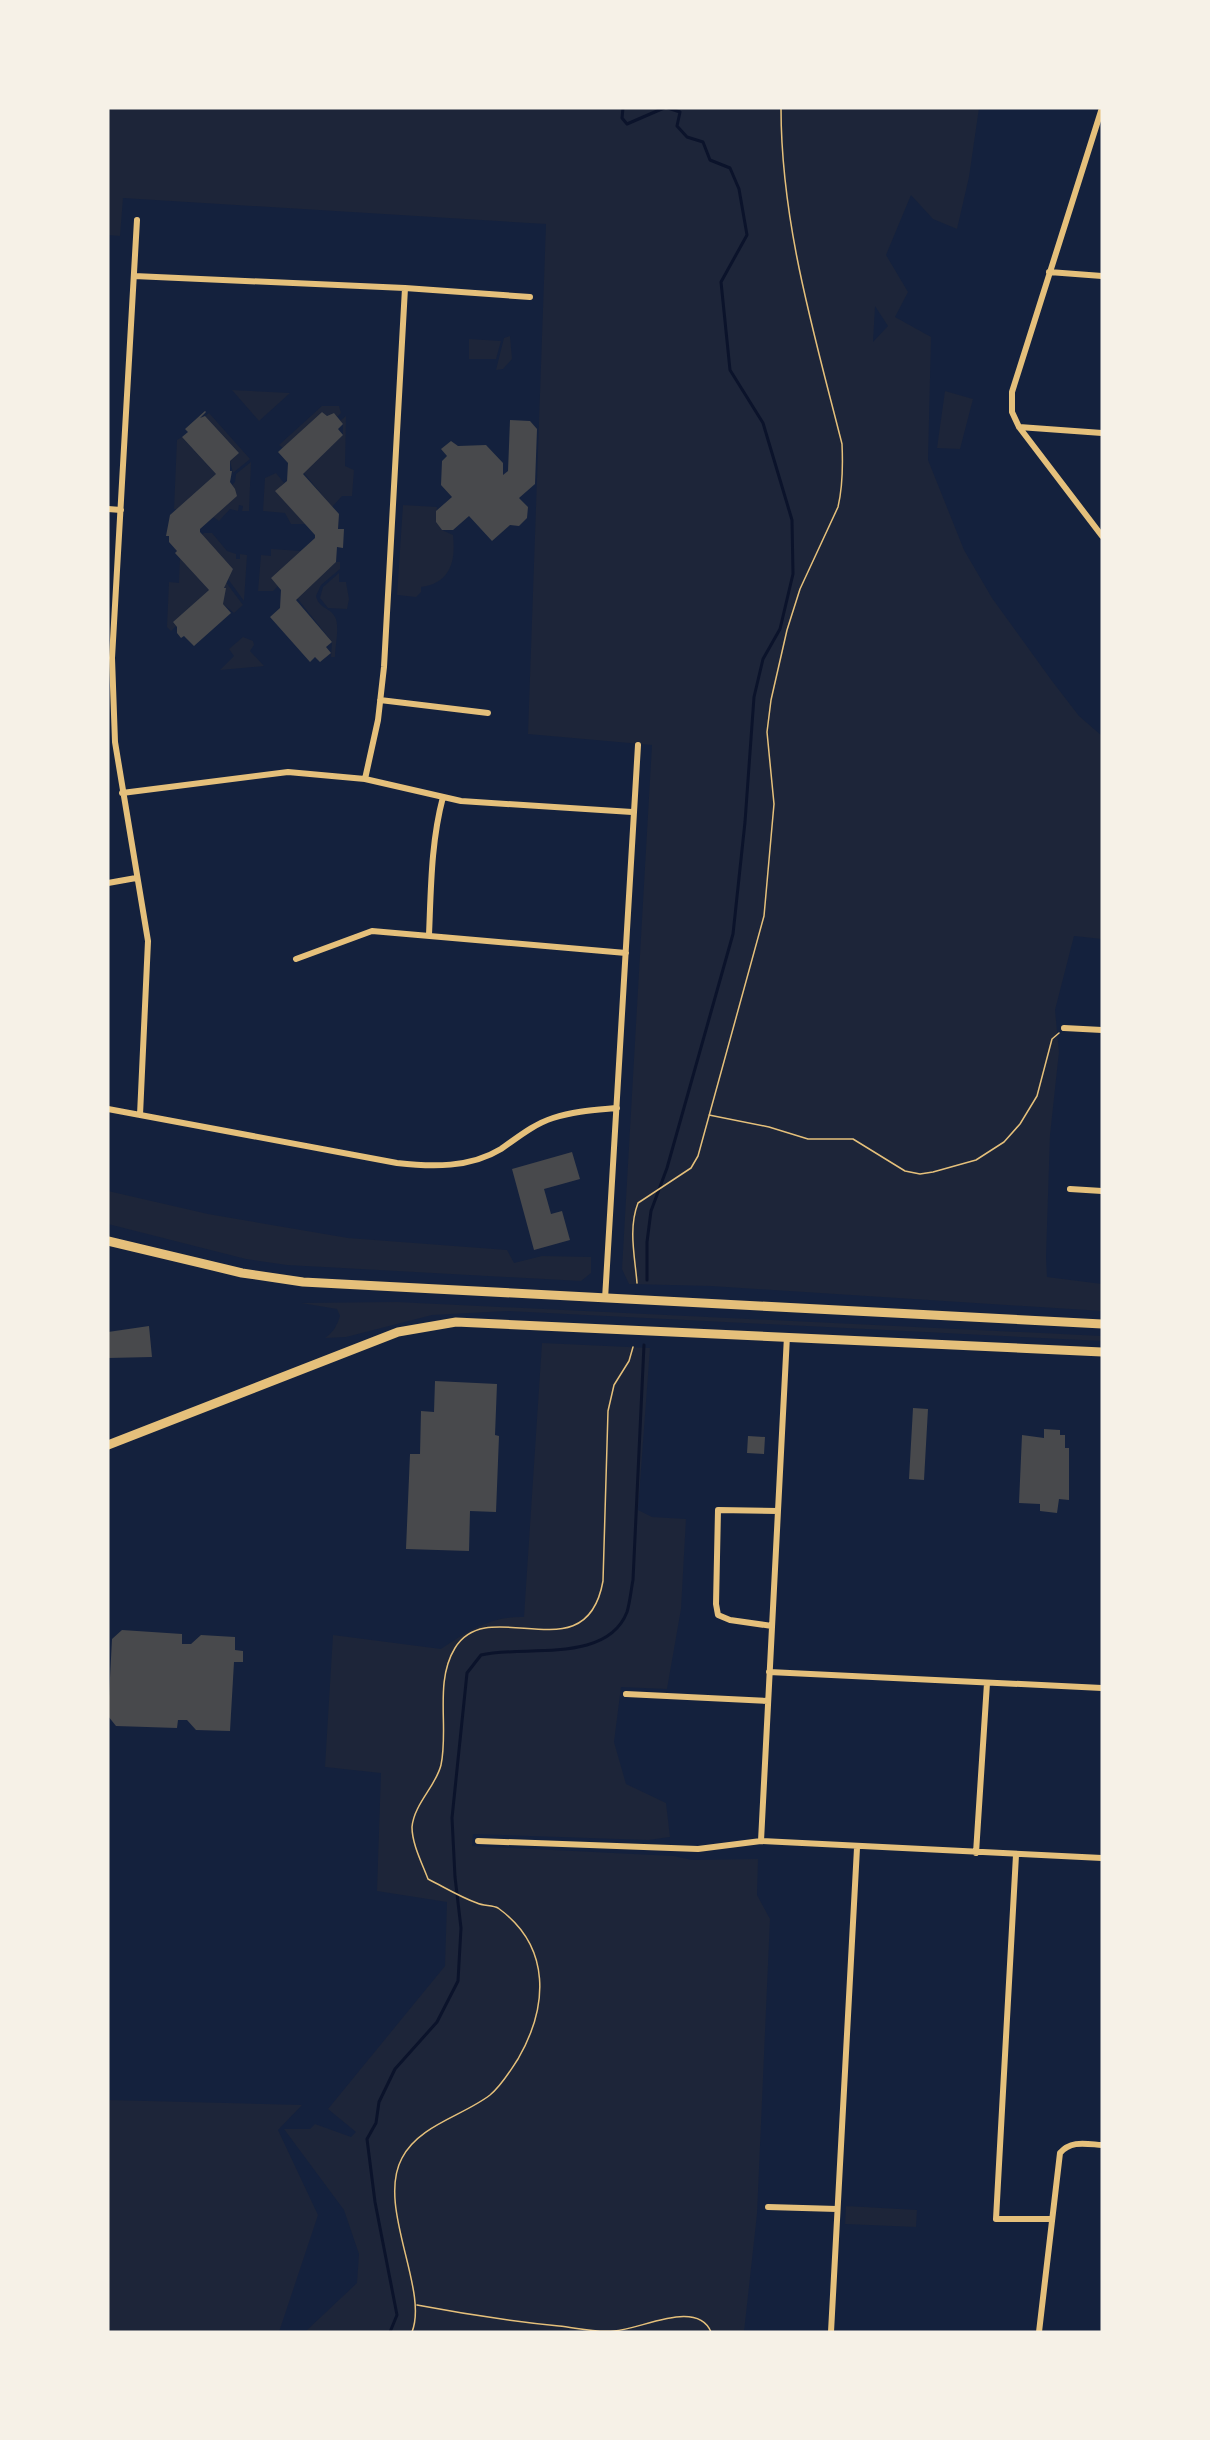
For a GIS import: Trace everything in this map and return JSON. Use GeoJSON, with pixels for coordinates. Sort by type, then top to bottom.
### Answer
{"type":"FeatureCollection","features":[{"type":"Feature","properties":{"kind":"highway"},"geometry":{"type":"LineString","coordinates":[[108,1241],[242,1273],[303,1282],[1102,1324]]}},
{"type":"Feature","properties":{"kind":"highway"},"geometry":{"type":"LineString","coordinates":[[108,1446],[398,1332],[456,1322],[604,1327],[1102,1352]]}},
{"type":"Feature","properties":{"kind":"street"},"geometry":{"type":"LineString","coordinates":[[1102,110],[1012,392],[1012,412],[1019,427],[1102,536]]}},
{"type":"Feature","properties":{"kind":"street"},"geometry":{"type":"LineString","coordinates":[[137,220],[121,510],[110,658],[115,742],[148,941],[140,1115]]}},
{"type":"Feature","properties":{"kind":"street"},"geometry":{"type":"LineString","coordinates":[[1050,273],[1102,276]]}},
{"type":"Feature","properties":{"kind":"street"},"geometry":{"type":"LineString","coordinates":[[134,276],[405,288],[530,297]]}},
{"type":"Feature","properties":{"kind":"street"},"geometry":{"type":"LineString","coordinates":[[365,779],[384,667],[405,288]]}},
{"type":"Feature","properties":{"kind":"street"},"geometry":{"type":"LineString","coordinates":[[1019,427],[1102,433]]}},
{"type":"Feature","properties":{"kind":"street"},"geometry":{"type":"LineString","coordinates":[[108,509],[121,510]]}},
{"type":"Feature","properties":{"kind":"street"},"geometry":{"type":"LineString","coordinates":[[380,700],[488,713]]}},
{"type":"Feature","properties":{"kind":"street"},"geometry":{"type":"LineString","coordinates":[[605,1299],[626,953],[632,812],[638,745]]}},
{"type":"Feature","properties":{"kind":"street"},"geometry":{"type":"LineString","coordinates":[[122,793],[288,772],[365,779],[461,801],[632,812]]}},
{"type":"Feature","properties":{"kind":"street"},"geometry":{"type":"LineString","coordinates":[[429,935],[432,862],[443,797]]}},
{"type":"Feature","properties":{"kind":"street"},"geometry":{"type":"LineString","coordinates":[[108,883],[136,878]]}},
{"type":"Feature","properties":{"kind":"street"},"geometry":{"type":"LineString","coordinates":[[296,959],[372,931],[626,953]]}},
{"type":"Feature","properties":{"kind":"street"},"geometry":{"type":"LineString","coordinates":[[1064,1028],[1102,1030]]}},
{"type":"Feature","properties":{"kind":"street"},"geometry":{"type":"LineString","coordinates":[[108,1109],[397,1163],[427,1166],[468,1162],[498,1150],[550,1118],[577,1112],[617,1108]]}},
{"type":"Feature","properties":{"kind":"street"},"geometry":{"type":"LineString","coordinates":[[1070,1189],[1102,1191]]}},
{"type":"Feature","properties":{"kind":"street"},"geometry":{"type":"LineString","coordinates":[[761,1841],[787,1336]]}},
{"type":"Feature","properties":{"kind":"street"},"geometry":{"type":"LineString","coordinates":[[772,1626],[730,1620],[718,1615],[718,1510],[778,1512]]}},
{"type":"Feature","properties":{"kind":"street"},"geometry":{"type":"LineString","coordinates":[[769,1672],[1102,1688]]}},
{"type":"Feature","properties":{"kind":"street"},"geometry":{"type":"LineString","coordinates":[[976,1853],[987,1683]]}},
{"type":"Feature","properties":{"kind":"street"},"geometry":{"type":"LineString","coordinates":[[626,1694],[768,1701]]}},
{"type":"Feature","properties":{"kind":"street"},"geometry":{"type":"LineString","coordinates":[[478,1841],[698,1849],[761,1841],[857,1848],[1102,1858]]}},
{"type":"Feature","properties":{"kind":"street"},"geometry":{"type":"LineString","coordinates":[[831,2332],[857,1848]]}},
{"type":"Feature","properties":{"kind":"street"},"geometry":{"type":"LineString","coordinates":[[1016,1855],[996,2219],[1052,2219]]}},
{"type":"Feature","properties":{"kind":"street"},"geometry":{"type":"LineString","coordinates":[[1039,2332],[1060,2153],[1067,2145],[1102,2145]]}},
{"type":"Feature","properties":{"kind":"street"},"geometry":{"type":"LineString","coordinates":[[768,2207],[837,2210]]}},
{"type":"Feature","properties":{"kind":"path"},"geometry":{"type":"LineString","coordinates":[[637,1283],[632,1226],[638,1203],[695,1163],[764,916],[774,804],[767,732],[771,700],[787,630],[800,589],[838,507],[844,466],[842,444],[798,266],[786,194],[781,108]]}},
{"type":"Feature","properties":{"kind":"path"},"geometry":{"type":"LineString","coordinates":[[708,1114],[769,1127],[808,1139],[853,1139],[905,1171],[920,1174],[933,1172],[976,1160],[1004,1142],[1020,1124],[1037,1096],[1052,1039],[1064,1028]]}},
{"type":"Feature","properties":{"kind":"path"},"geometry":{"type":"LineString","coordinates":[[412,2332],[417,2314],[416,2305],[397,2208],[398,2170],[402,2157],[430,2129],[481,2101],[502,2082],[531,2034],[540,1999],[536,1960],[528,1941],[496,1906],[483,1906],[428,1879],[414,1839],[412,1826],[440,1766],[444,1691],[450,1659],[459,1643],[478,1631],[575,1627],[592,1612],[600,1596],[603,1574],[608,1411],[614,1385],[629,1361],[633,1347]]}},
{"type":"Feature","properties":{"kind":"path"},"geometry":{"type":"LineString","coordinates":[[416,2305],[485,2318],[612,2332],[636,2329],[682,2316],[695,2316],[702,2319],[711,2332]]}},
{"type":"Feature","properties":{"kind":"shaded area"},"geometry":{"type":"Polygon","coordinates":[[[108,108],[979,108],[969,177],[957,229],[933,219],[911,195],[886,255],[908,292],[895,317],[931,337],[928,460],[964,550],[992,598],[1052,681],[1079,716],[1102,736],[1102,939],[1074,936],[1055,1010],[1059,1052],[1050,1135],[1046,1257],[1047,1277],[1102,1284],[1102,1311],[711,1286],[629,1284],[622,1269],[652,745],[528,734],[546,224],[123,198],[120,236],[108,235],[108,108]],[[875,306],[873,342],[888,326],[875,306]]]}},
{"type":"Feature","properties":{"kind":"shaded area"},"geometry":{"type":"Polygon","coordinates":[[[510,336],[512,359],[503,369],[496,370],[504,338],[510,336]]]}},
{"type":"Feature","properties":{"kind":"shaded area"},"geometry":{"type":"Polygon","coordinates":[[[469,339],[501,341],[496,359],[469,359],[469,339]]]}},
{"type":"Feature","properties":{"kind":"shaded area"},"geometry":{"type":"Polygon","coordinates":[[[232,390],[290,393],[259,421],[232,390]]]}},
{"type":"Feature","properties":{"kind":"shaded area"},"geometry":{"type":"Polygon","coordinates":[[[945,391],[973,399],[960,449],[937,448],[945,391]]]}},
{"type":"Feature","properties":{"kind":"shaded area"},"geometry":{"type":"Polygon","coordinates":[[[322,406],[339,406],[341,413],[337,417],[334,413],[327,416],[322,412],[283,448],[279,445],[322,406]]]}},
{"type":"Feature","properties":{"kind":"shaded area"},"geometry":{"type":"Polygon","coordinates":[[[209,413],[250,459],[233,473],[230,461],[239,453],[205,416],[209,413]]]}},
{"type":"Feature","properties":{"kind":"shaded area"},"geometry":{"type":"Polygon","coordinates":[[[346,416],[345,466],[354,470],[352,496],[342,496],[332,507],[303,472],[343,435],[343,424],[340,421],[346,416]]]}},
{"type":"Feature","properties":{"kind":"shaded area"},"geometry":{"type":"Polygon","coordinates":[[[182,437],[216,474],[177,509],[174,509],[177,440],[182,437]]]}},
{"type":"Feature","properties":{"kind":"shaded area"},"geometry":{"type":"Polygon","coordinates":[[[251,462],[249,511],[242,511],[243,506],[239,505],[238,511],[230,509],[219,521],[213,517],[235,494],[232,485],[236,474],[251,462]]]}},
{"type":"Feature","properties":{"kind":"shaded area"},"geometry":{"type":"Polygon","coordinates":[[[276,473],[284,483],[276,491],[306,524],[291,524],[285,513],[263,511],[265,478],[276,473]]]}},
{"type":"Feature","properties":{"kind":"shaded area"},"geometry":{"type":"Polygon","coordinates":[[[403,505],[437,507],[436,522],[442,530],[453,535],[453,554],[449,570],[439,581],[421,587],[421,592],[416,597],[397,595],[403,505]]]}},
{"type":"Feature","properties":{"kind":"shaded area"},"geometry":{"type":"Polygon","coordinates":[[[212,533],[227,551],[236,554],[236,559],[240,559],[240,554],[247,555],[244,601],[228,579],[233,569],[202,535],[212,533]]]}},
{"type":"Feature","properties":{"kind":"shaded area"},"geometry":{"type":"Polygon","coordinates":[[[271,549],[301,551],[271,578],[278,586],[273,591],[258,591],[261,555],[271,556],[271,549]]]}},
{"type":"Feature","properties":{"kind":"shaded area"},"geometry":{"type":"Polygon","coordinates":[[[180,558],[209,590],[173,622],[176,626],[171,631],[167,627],[169,582],[179,583],[180,558]]]}},
{"type":"Feature","properties":{"kind":"shaded area"},"geometry":{"type":"Polygon","coordinates":[[[336,562],[340,562],[340,569],[321,585],[316,596],[317,600],[333,614],[336,621],[335,657],[331,657],[332,642],[297,598],[336,562]]]}},
{"type":"Feature","properties":{"kind":"shaded area"},"geometry":{"type":"Polygon","coordinates":[[[339,573],[339,582],[346,582],[349,599],[347,609],[328,608],[320,598],[323,587],[339,573]]]}},
{"type":"Feature","properties":{"kind":"shaded area"},"geometry":{"type":"Polygon","coordinates":[[[225,581],[243,605],[234,613],[223,604],[225,581]]]}},
{"type":"Feature","properties":{"kind":"shaded area"},"geometry":{"type":"Polygon","coordinates":[[[243,637],[253,641],[254,645],[250,651],[264,666],[220,670],[234,656],[229,649],[243,637]]]}},
{"type":"Feature","properties":{"kind":"shaded area"},"geometry":{"type":"Polygon","coordinates":[[[108,1191],[208,1214],[348,1238],[507,1250],[514,1263],[542,1256],[591,1257],[591,1273],[581,1281],[287,1265],[246,1259],[108,1224],[108,1191]]]}},
{"type":"Feature","properties":{"kind":"shaded area"},"geometry":{"type":"Polygon","coordinates":[[[397,1302],[1102,1336],[1102,1341],[507,1311],[432,1315],[346,1337],[325,1338],[338,1322],[340,1316],[337,1309],[301,1303],[397,1302]]]}},
{"type":"Feature","properties":{"kind":"shaded area"},"geometry":{"type":"Polygon","coordinates":[[[542,1343],[650,1348],[638,1510],[652,1517],[686,1519],[681,1609],[667,1689],[621,1687],[614,1742],[626,1784],[666,1803],[670,1837],[648,1840],[473,1834],[472,1846],[674,1856],[692,1860],[758,1859],[757,1895],[770,1919],[757,2214],[744,2332],[305,2332],[357,2283],[359,2254],[344,2210],[284,2129],[310,2129],[315,2124],[351,2137],[356,2132],[328,2109],[445,1966],[447,1902],[377,1891],[381,1773],[325,1767],[333,1635],[441,1649],[490,1622],[524,1617],[542,1343]]]}},
{"type":"Feature","properties":{"kind":"shaded area"},"geometry":{"type":"Polygon","coordinates":[[[108,2100],[302,2105],[278,2130],[318,2215],[279,2332],[108,2332],[108,2100]]]}},
{"type":"Feature","properties":{"kind":"shaded area"},"geometry":{"type":"Polygon","coordinates":[[[846,2206],[917,2210],[916,2227],[845,2224],[846,2206]]]}},
{"type":"Feature","properties":{"kind":"building"},"geometry":{"type":"Polygon","coordinates":[[[205,411],[200,418],[205,416],[239,453],[230,461],[230,471],[232,471],[230,482],[237,496],[200,529],[200,532],[233,569],[224,588],[226,588],[223,604],[231,613],[194,646],[184,636],[181,638],[173,622],[209,590],[175,553],[177,551],[169,542],[169,536],[166,536],[170,515],[216,474],[182,437],[188,432],[185,429],[205,411]]]}},
{"type":"Feature","properties":{"kind":"building"},"geometry":{"type":"Polygon","coordinates":[[[322,412],[327,416],[334,413],[343,424],[338,429],[343,435],[303,474],[339,514],[338,529],[344,529],[343,548],[337,547],[336,562],[296,600],[332,642],[326,647],[331,653],[320,662],[315,657],[310,662],[270,617],[280,608],[281,590],[271,578],[315,538],[315,535],[275,491],[287,481],[288,463],[278,452],[322,412]]]}},
{"type":"Feature","properties":{"kind":"building"},"geometry":{"type":"Polygon","coordinates":[[[510,420],[530,421],[537,429],[535,484],[519,498],[528,507],[527,518],[519,526],[510,525],[492,541],[469,516],[453,530],[442,530],[436,522],[436,511],[452,497],[441,485],[442,461],[447,456],[441,449],[451,441],[458,446],[486,445],[503,463],[503,475],[508,471],[510,420]]]}},
{"type":"Feature","properties":{"kind":"building"},"geometry":{"type":"Polygon","coordinates":[[[572,1152],[580,1179],[544,1189],[551,1214],[562,1211],[570,1240],[534,1250],[512,1169],[572,1152]]]}},
{"type":"Feature","properties":{"kind":"building"},"geometry":{"type":"Polygon","coordinates":[[[149,1326],[152,1357],[108,1358],[108,1332],[149,1326]]]}},
{"type":"Feature","properties":{"kind":"building"},"geometry":{"type":"Polygon","coordinates":[[[435,1381],[497,1384],[495,1435],[499,1436],[496,1512],[470,1511],[469,1551],[406,1549],[410,1454],[420,1454],[421,1411],[434,1412],[435,1381]]]}},
{"type":"Feature","properties":{"kind":"building"},"geometry":{"type":"Polygon","coordinates":[[[913,1408],[928,1409],[924,1480],[909,1479],[913,1408]]]}},
{"type":"Feature","properties":{"kind":"building"},"geometry":{"type":"Polygon","coordinates":[[[1044,1429],[1060,1430],[1060,1435],[1065,1435],[1065,1448],[1069,1448],[1069,1500],[1059,1499],[1057,1513],[1040,1511],[1040,1504],[1019,1503],[1022,1435],[1044,1438],[1044,1429]]]}},
{"type":"Feature","properties":{"kind":"building"},"geometry":{"type":"Polygon","coordinates":[[[748,1436],[765,1437],[764,1454],[747,1453],[748,1436]]]}},
{"type":"Feature","properties":{"kind":"building"},"geometry":{"type":"Polygon","coordinates":[[[122,1630],[182,1634],[182,1644],[191,1644],[201,1635],[235,1637],[235,1650],[243,1651],[243,1662],[234,1662],[230,1731],[196,1730],[187,1720],[178,1720],[177,1728],[116,1726],[108,1716],[112,1639],[122,1630]]]}},
{"type":"Feature","properties":{"kind":"waterway"},"geometry":{"type":"LineString","coordinates":[[623,108],[622,118],[627,124],[664,108]]}},
{"type":"Feature","properties":{"kind":"waterway"},"geometry":{"type":"LineString","coordinates":[[647,1280],[647,1242],[651,1211],[667,1168],[733,934],[745,822],[754,697],[763,659],[780,629],[793,574],[792,520],[763,423],[730,370],[721,282],[747,235],[739,189],[730,168],[710,160],[703,142],[687,137],[677,126],[680,112],[668,108]]}},
{"type":"Feature","properties":{"kind":"waterway"},"geometry":{"type":"LineString","coordinates":[[390,2332],[397,2315],[375,2202],[367,2139],[376,2123],[379,2102],[395,2069],[437,2022],[458,1981],[461,1928],[455,1877],[452,1818],[467,1673],[481,1655],[584,1646],[602,1639],[617,1628],[627,1612],[633,1580],[644,1345]]}}]}
